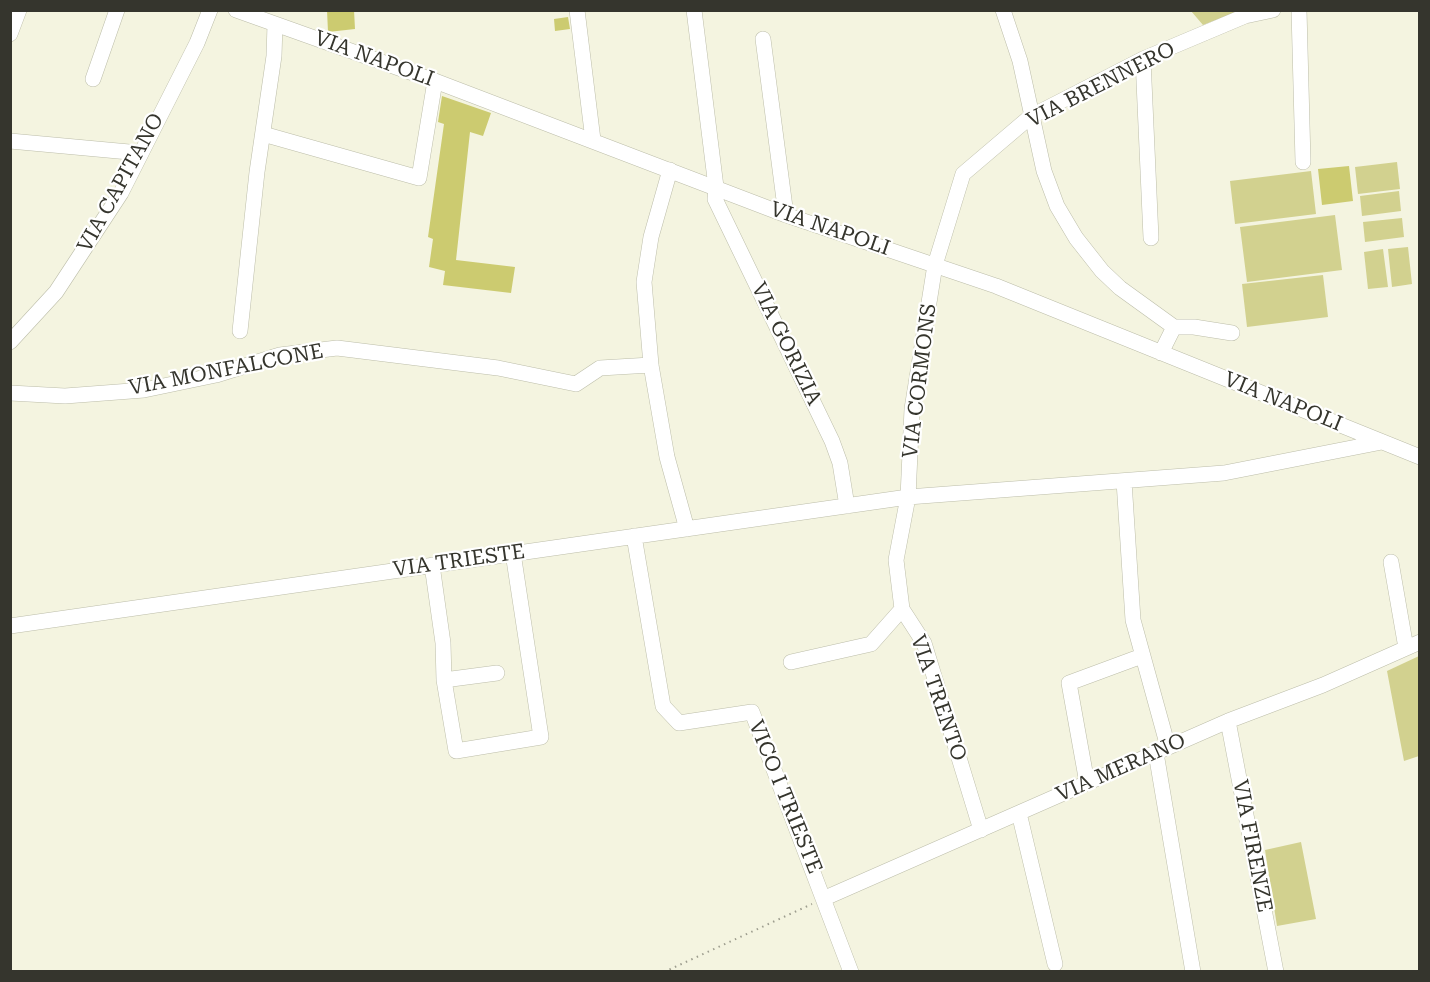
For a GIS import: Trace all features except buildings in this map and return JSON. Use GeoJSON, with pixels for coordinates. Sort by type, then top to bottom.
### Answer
{"type":"FeatureCollection","features":[{"type":"Feature","properties":{"kind":"street"},"geometry":{"type":"LineString","coordinates":[[10,34],[19,10]]}},
{"type":"Feature","properties":{"kind":"street"},"geometry":{"type":"LineString","coordinates":[[93,79],[117,10]]}},
{"type":"Feature","properties":{"kind":"street","name":"VIA CAPITANO"},"geometry":{"type":"LineString","coordinates":[[10,342],[56,292],[121,193],[197,43],[210,10]]}},
{"type":"Feature","properties":{"kind":"street","name":"VIA NAPOLI"},"geometry":{"type":"LineString","coordinates":[[236,10],[435,81],[786,215],[996,286],[1419,457]]}},
{"type":"Feature","properties":{"kind":"street"},"geometry":{"type":"LineString","coordinates":[[577,10],[593,140]]}},
{"type":"Feature","properties":{"kind":"street","name":"VIA GORIZIA"},"geometry":{"type":"LineString","coordinates":[[694,10],[716,187],[715,199],[832,441],[840,463],[847,506]]}},
{"type":"Feature","properties":{"kind":"street"},"geometry":{"type":"LineString","coordinates":[[1003,10],[1020,61],[1030,117],[1044,171],[1058,206],[1076,238],[1102,271],[1120,288],[1174,327],[1194,327],[1232,333]]}},
{"type":"Feature","properties":{"kind":"street","name":"VIA BRENNERO"},"geometry":{"type":"LineString","coordinates":[[935,265],[963,174],[1030,117],[1143,59],[1245,16],[1273,10]]}},
{"type":"Feature","properties":{"kind":"street"},"geometry":{"type":"LineString","coordinates":[[1299,10],[1303,162]]}},
{"type":"Feature","properties":{"kind":"street"},"geometry":{"type":"LineString","coordinates":[[240,332],[274,56],[274,24]]}},
{"type":"Feature","properties":{"kind":"street"},"geometry":{"type":"LineString","coordinates":[[763,39],[786,215]]}},
{"type":"Feature","properties":{"kind":"street"},"geometry":{"type":"LineString","coordinates":[[1143,59],[1151,238]]}},
{"type":"Feature","properties":{"kind":"street"},"geometry":{"type":"LineString","coordinates":[[263,134],[420,178],[435,81]]}},
{"type":"Feature","properties":{"kind":"street"},"geometry":{"type":"LineString","coordinates":[[10,141],[140,153]]}},
{"type":"Feature","properties":{"kind":"street"},"geometry":{"type":"LineString","coordinates":[[670,170],[651,237],[644,282],[651,365],[667,457],[687,529]]}},
{"type":"Feature","properties":{"kind":"street","name":"VIA CORMONS"},"geometry":{"type":"LineString","coordinates":[[908,497],[912,409],[935,265]]}},
{"type":"Feature","properties":{"kind":"street"},"geometry":{"type":"LineString","coordinates":[[1161,353],[1174,327]]}},
{"type":"Feature","properties":{"kind":"street","name":"VIA MONFALCONE"},"geometry":{"type":"LineString","coordinates":[[10,393],[65,396],[144,390],[216,375],[280,355],[337,348],[498,369],[576,384],[600,368],[651,365]]}},
{"type":"Feature","properties":{"kind":"street","name":"VIA TRIESTE"},"geometry":{"type":"LineString","coordinates":[[10,626],[908,497],[1224,473],[1382,442]]}},
{"type":"Feature","properties":{"kind":"street"},"geometry":{"type":"LineString","coordinates":[[1124,481],[1133,620],[1162,750],[1193,972]]}},
{"type":"Feature","properties":{"kind":"street","name":"VIA TRENTO"},"geometry":{"type":"LineString","coordinates":[[908,497],[896,561],[902,609],[924,643],[981,830]]}},
{"type":"Feature","properties":{"kind":"street","name":"VICO I TRIESTE"},"geometry":{"type":"LineString","coordinates":[[634,536],[663,706],[680,723],[752,712],[825,898]]}},
{"type":"Feature","properties":{"kind":"street"},"geometry":{"type":"LineString","coordinates":[[432,565],[443,643],[444,680],[456,752],[541,737],[513,554]]}},
{"type":"Feature","properties":{"kind":"street"},"geometry":{"type":"LineString","coordinates":[[1391,562],[1413,645]]}},
{"type":"Feature","properties":{"kind":"street"},"geometry":{"type":"LineString","coordinates":[[791,662],[871,644],[902,609]]}},
{"type":"Feature","properties":{"kind":"street","name":"VIA MERANO"},"geometry":{"type":"LineString","coordinates":[[825,898],[1228,721],[1323,685],[1413,645]]}},
{"type":"Feature","properties":{"kind":"street"},"geometry":{"type":"LineString","coordinates":[[1087,783],[1069,683],[1142,656]]}},
{"type":"Feature","properties":{"kind":"street"},"geometry":{"type":"LineString","coordinates":[[444,680],[497,673]]}},
{"type":"Feature","properties":{"kind":"street","name":"VIA FIRENZE"},"geometry":{"type":"LineString","coordinates":[[1228,721],[1276,972]]}},
{"type":"Feature","properties":{"kind":"street"},"geometry":{"type":"LineString","coordinates":[[1019,813],[1055,964]]}},
{"type":"Feature","properties":{"kind":"street"},"geometry":{"type":"LineString","coordinates":[[825,898],[851,972]]}},
{"type":"Feature","properties":{"kind":"path"},"geometry":{"type":"LineString","coordinates":[[664,972],[825,898]]}},
{"type":"Feature","properties":{"kind":"shaded area"},"geometry":{"type":"Polygon","coordinates":[[[1191,11],[1239,11],[1203,25],[1191,11]]]}},
{"type":"Feature","properties":{"kind":"shaded area"},"geometry":{"type":"Polygon","coordinates":[[[1397,162],[1400,189],[1358,194],[1355,167],[1397,162]]]}},
{"type":"Feature","properties":{"kind":"shaded area"},"geometry":{"type":"Polygon","coordinates":[[[1311,171],[1316,214],[1235,224],[1230,181],[1311,171]]]}},
{"type":"Feature","properties":{"kind":"shaded area"},"geometry":{"type":"Polygon","coordinates":[[[1399,191],[1401,211],[1362,216],[1360,196],[1399,191]]]}},
{"type":"Feature","properties":{"kind":"shaded area"},"geometry":{"type":"Polygon","coordinates":[[[1335,215],[1342,270],[1247,282],[1240,227],[1335,215]]]}},
{"type":"Feature","properties":{"kind":"shaded area"},"geometry":{"type":"Polygon","coordinates":[[[1402,218],[1404,237],[1365,242],[1363,222],[1402,218]]]}},
{"type":"Feature","properties":{"kind":"shaded area"},"geometry":{"type":"Polygon","coordinates":[[[1408,247],[1412,284],[1392,287],[1388,249],[1408,247]]]}},
{"type":"Feature","properties":{"kind":"shaded area"},"geometry":{"type":"Polygon","coordinates":[[[1383,249],[1388,287],[1368,289],[1364,252],[1383,249]]]}},
{"type":"Feature","properties":{"kind":"shaded area"},"geometry":{"type":"Polygon","coordinates":[[[1323,275],[1328,317],[1247,327],[1242,284],[1323,275]]]}},
{"type":"Feature","properties":{"kind":"shaded area"},"geometry":{"type":"Polygon","coordinates":[[[1419,656],[1419,756],[1404,761],[1387,671],[1419,656]]]}},
{"type":"Feature","properties":{"kind":"shaded area"},"geometry":{"type":"Polygon","coordinates":[[[1301,842],[1316,919],[1277,926],[1265,850],[1301,842]]]}}]}
